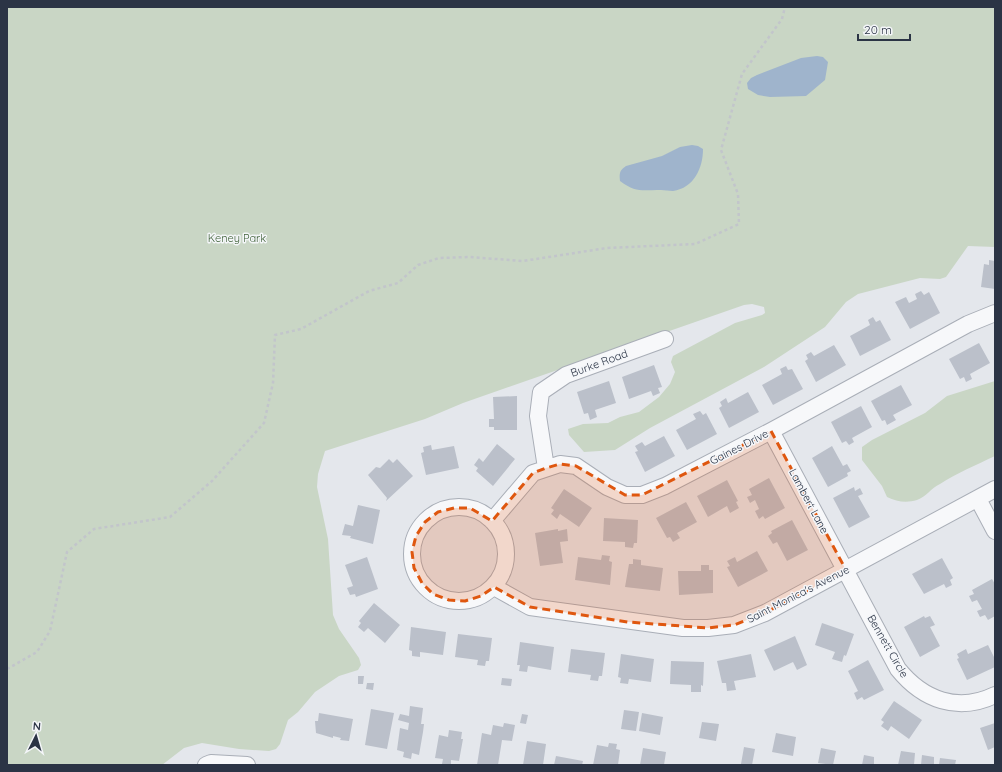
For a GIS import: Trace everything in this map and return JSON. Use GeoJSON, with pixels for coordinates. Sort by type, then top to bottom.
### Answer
{"type":"FeatureCollection","features":[{"type":"Feature","properties":{"kind":"street","name":"Gaines Drive"},"geometry":{"type":"LineString","coordinates":[[492,521],[533,472],[560,464],[576,466],[607,487],[624,494],[642,495],[665,486],[771,431],[968,324],[995,313]]}},
{"type":"Feature","properties":{"kind":"street","name":"Burke Road"},"geometry":{"type":"LineString","coordinates":[[546,468],[538,416],[541,392],[566,375],[665,339]]}},
{"type":"Feature","properties":{"kind":"street","name":"Lambert Lane"},"geometry":{"type":"LineString","coordinates":[[771,431],[846,570]]}},
{"type":"Feature","properties":{"kind":"street","name":"Saint Monica's Avenue"},"geometry":{"type":"LineString","coordinates":[[494,586],[530,607],[628,622],[708,628],[734,625],[764,613],[995,489]]}},
{"type":"Feature","properties":{"kind":"street"},"geometry":{"type":"LineString","coordinates":[[978,499],[995,531]]}},
{"type":"Feature","properties":{"kind":"street"},"geometry":{"type":"LineString","coordinates":[[454,508],[470,508],[485,515],[492,521],[504,537],[506,550],[506,563],[501,576],[494,586],[481,596],[465,601],[448,600],[433,594],[419,578],[414,568],[412,552],[419,531],[425,522],[438,512],[454,508]]}},
{"type":"Feature","properties":{"kind":"street","name":"Bennett Circle"},"geometry":{"type":"LineString","coordinates":[[846,570],[898,669],[908,682],[932,697],[948,702],[962,704],[975,702],[995,695]]}},
{"type":"Feature","properties":{"kind":"street"},"geometry":{"type":"LineString","coordinates":[[206,765],[211,763],[243,764]]}},
{"type":"Feature","properties":{"kind":"path"},"geometry":{"type":"LineString","coordinates":[[7,669],[37,652],[50,631],[67,552],[94,529],[170,517],[212,481],[264,423],[273,383],[275,335],[301,329],[369,291],[398,283],[418,265],[439,258],[469,257],[523,261],[607,248],[695,244],[740,224],[738,194],[721,150],[742,74],[782,19],[785,7]]}},
{"type":"Feature","properties":{"kind":"highlighted area"},"geometry":{"type":"Polygon","coordinates":[[[771,431],[846,570],[765,613],[734,625],[708,628],[628,622],[530,607],[494,587],[481,596],[465,601],[449,600],[433,594],[422,583],[414,568],[412,552],[416,536],[425,522],[438,512],[454,508],[470,508],[492,521],[533,473],[546,468],[560,464],[576,466],[625,495],[642,495],[771,431]]]}},
{"type":"Feature","properties":{"kind":"green space","name":"Keney Park"},"geometry":{"type":"Polygon","coordinates":[[[7,7],[995,7],[995,247],[968,246],[946,277],[940,279],[920,278],[858,294],[846,302],[825,327],[764,367],[650,428],[615,450],[584,452],[569,435],[568,429],[583,424],[608,423],[620,417],[639,412],[659,397],[670,384],[675,372],[671,362],[673,356],[735,323],[762,315],[765,313],[764,307],[752,304],[744,305],[463,403],[425,419],[325,451],[318,474],[317,487],[328,539],[333,615],[339,629],[359,658],[361,665],[358,670],[339,676],[315,692],[298,712],[288,720],[280,744],[276,749],[269,751],[239,749],[202,743],[184,748],[162,765],[7,765],[7,7]]]}},
{"type":"Feature","properties":{"kind":"green space"},"geometry":{"type":"Polygon","coordinates":[[[995,381],[995,456],[953,476],[917,500],[902,502],[887,497],[882,486],[862,460],[862,447],[872,440],[925,413],[947,396],[995,381]]]}},
{"type":"Feature","properties":{"kind":"water"},"geometry":{"type":"Polygon","coordinates":[[[817,56],[823,57],[828,62],[825,80],[806,96],[770,97],[758,95],[748,89],[747,83],[751,78],[757,75],[801,58],[817,56]]]}},
{"type":"Feature","properties":{"kind":"water"},"geometry":{"type":"Polygon","coordinates":[[[692,145],[703,149],[703,156],[696,176],[687,186],[673,191],[639,190],[620,181],[620,172],[626,166],[662,156],[680,147],[692,145]]]}},
{"type":"Feature","properties":{"kind":"building"},"geometry":{"type":"Polygon","coordinates":[[[989,260],[995,261],[995,289],[981,287],[984,264],[989,265],[989,260]]]}},
{"type":"Feature","properties":{"kind":"building"},"geometry":{"type":"Polygon","coordinates":[[[921,291],[924,295],[929,292],[940,313],[910,329],[895,302],[906,297],[909,303],[917,299],[915,294],[921,291]]]}},
{"type":"Feature","properties":{"kind":"building"},"geometry":{"type":"Polygon","coordinates":[[[873,317],[876,322],[880,320],[891,340],[860,356],[850,336],[870,325],[868,320],[873,317]]]}},
{"type":"Feature","properties":{"kind":"building"},"geometry":{"type":"Polygon","coordinates":[[[979,343],[990,363],[970,374],[972,379],[966,382],[964,377],[960,379],[949,359],[979,343]]]}},
{"type":"Feature","properties":{"kind":"building"},"geometry":{"type":"Polygon","coordinates":[[[834,345],[846,365],[816,382],[805,361],[808,359],[806,355],[811,352],[814,356],[834,345]]]}},
{"type":"Feature","properties":{"kind":"building"},"geometry":{"type":"Polygon","coordinates":[[[654,365],[662,387],[658,388],[660,393],[653,396],[651,391],[629,399],[622,377],[654,365]]]}},
{"type":"Feature","properties":{"kind":"building"},"geometry":{"type":"Polygon","coordinates":[[[786,366],[788,370],[792,369],[803,389],[773,405],[762,385],[782,374],[780,369],[786,366]]]}},
{"type":"Feature","properties":{"kind":"building"},"geometry":{"type":"Polygon","coordinates":[[[609,381],[616,403],[595,410],[597,417],[590,420],[588,413],[584,414],[577,392],[609,381]]]}},
{"type":"Feature","properties":{"kind":"building"},"geometry":{"type":"Polygon","coordinates":[[[901,385],[912,405],[893,415],[896,420],[887,425],[885,420],[882,421],[871,401],[901,385]]]}},
{"type":"Feature","properties":{"kind":"building"},"geometry":{"type":"Polygon","coordinates":[[[748,392],[759,412],[729,428],[719,408],[722,406],[720,402],[726,398],[728,403],[748,392]]]}},
{"type":"Feature","properties":{"kind":"building"},"geometry":{"type":"Polygon","coordinates":[[[517,396],[517,430],[494,430],[494,427],[489,427],[489,419],[494,419],[493,397],[517,396]]]}},
{"type":"Feature","properties":{"kind":"building"},"geometry":{"type":"Polygon","coordinates":[[[861,406],[872,427],[852,438],[854,442],[849,445],[846,441],[842,443],[831,422],[861,406]]]}},
{"type":"Feature","properties":{"kind":"building"},"geometry":{"type":"Polygon","coordinates":[[[700,411],[703,415],[706,413],[717,434],[687,450],[676,430],[696,419],[693,414],[700,411]]]}},
{"type":"Feature","properties":{"kind":"building"},"geometry":{"type":"Polygon","coordinates":[[[664,436],[675,456],[645,472],[635,452],[638,451],[635,446],[642,442],[645,446],[664,436]]]}},
{"type":"Feature","properties":{"kind":"building"},"geometry":{"type":"Polygon","coordinates":[[[497,444],[515,459],[493,486],[476,471],[478,468],[474,465],[479,458],[483,462],[497,444]]]}},
{"type":"Feature","properties":{"kind":"building"},"geometry":{"type":"Polygon","coordinates":[[[431,445],[432,450],[454,446],[459,468],[426,475],[421,453],[424,452],[423,447],[431,445]]]}},
{"type":"Feature","properties":{"kind":"building"},"geometry":{"type":"Polygon","coordinates":[[[832,446],[843,466],[847,464],[851,471],[847,473],[848,476],[828,487],[812,458],[832,446]]]}},
{"type":"Feature","properties":{"kind":"building"},"geometry":{"type":"Polygon","coordinates":[[[389,459],[393,463],[397,459],[413,476],[386,501],[387,498],[368,475],[376,467],[380,468],[389,459]]]}},
{"type":"Feature","properties":{"kind":"building"},"geometry":{"type":"Polygon","coordinates":[[[769,478],[785,508],[765,519],[763,516],[759,519],[755,511],[759,509],[755,500],[750,503],[747,497],[752,495],[749,489],[769,478]]]}},
{"type":"Feature","properties":{"kind":"building"},"geometry":{"type":"Polygon","coordinates":[[[727,480],[738,501],[736,502],[739,508],[730,513],[727,506],[708,517],[697,496],[727,480]]]}},
{"type":"Feature","properties":{"kind":"building"},"geometry":{"type":"Polygon","coordinates":[[[854,487],[855,491],[860,488],[863,494],[858,496],[870,517],[849,528],[833,498],[854,487]]]}},
{"type":"Feature","properties":{"kind":"building"},"geometry":{"type":"Polygon","coordinates":[[[564,489],[592,508],[579,527],[560,514],[557,519],[551,514],[554,510],[551,508],[564,489]]]}},
{"type":"Feature","properties":{"kind":"building"},"geometry":{"type":"Polygon","coordinates":[[[686,502],[697,522],[677,533],[680,538],[673,542],[670,537],[667,538],[656,518],[686,502]]]}},
{"type":"Feature","properties":{"kind":"building"},"geometry":{"type":"Polygon","coordinates":[[[358,505],[380,510],[373,544],[350,538],[351,536],[342,535],[345,524],[353,526],[358,505]]]}},
{"type":"Feature","properties":{"kind":"building"},"geometry":{"type":"Polygon","coordinates":[[[604,518],[638,520],[637,543],[634,543],[633,548],[625,547],[625,542],[603,541],[604,518]]]}},
{"type":"Feature","properties":{"kind":"building"},"geometry":{"type":"Polygon","coordinates":[[[792,520],[808,550],[787,561],[777,542],[773,544],[768,536],[772,533],[771,531],[792,520]]]}},
{"type":"Feature","properties":{"kind":"building"},"geometry":{"type":"Polygon","coordinates":[[[558,529],[558,531],[567,529],[568,541],[560,542],[563,563],[540,566],[535,533],[558,529]]]}},
{"type":"Feature","properties":{"kind":"building"},"geometry":{"type":"Polygon","coordinates":[[[757,551],[768,571],[738,587],[727,567],[730,566],[727,561],[735,557],[737,562],[757,551]]]}},
{"type":"Feature","properties":{"kind":"building"},"geometry":{"type":"Polygon","coordinates":[[[602,555],[610,556],[609,561],[612,562],[610,585],[575,580],[578,557],[601,560],[602,555]]]}},
{"type":"Feature","properties":{"kind":"building"},"geometry":{"type":"Polygon","coordinates":[[[367,557],[378,589],[356,597],[355,594],[350,595],[347,588],[353,586],[345,565],[367,557]]]}},
{"type":"Feature","properties":{"kind":"building"},"geometry":{"type":"Polygon","coordinates":[[[942,558],[953,578],[950,580],[952,585],[946,588],[944,584],[924,594],[912,574],[942,558]]]}},
{"type":"Feature","properties":{"kind":"building"},"geometry":{"type":"Polygon","coordinates":[[[633,559],[641,560],[641,565],[663,568],[660,591],[625,587],[629,564],[633,564],[633,559]]]}},
{"type":"Feature","properties":{"kind":"building"},"geometry":{"type":"Polygon","coordinates":[[[701,565],[709,565],[709,570],[713,570],[713,593],[679,595],[678,571],[701,571],[701,565]]]}},
{"type":"Feature","properties":{"kind":"building"},"geometry":{"type":"Polygon","coordinates":[[[992,579],[995,584],[995,616],[988,620],[985,615],[980,617],[977,611],[982,609],[977,600],[972,602],[969,596],[974,594],[972,590],[992,579]]]}},
{"type":"Feature","properties":{"kind":"building"},"geometry":{"type":"Polygon","coordinates":[[[374,603],[400,625],[385,643],[368,628],[364,632],[358,627],[361,623],[359,621],[374,603]]]}},
{"type":"Feature","properties":{"kind":"building"},"geometry":{"type":"Polygon","coordinates":[[[924,616],[925,618],[930,616],[935,625],[930,627],[940,646],[920,657],[904,627],[924,616]]]}},
{"type":"Feature","properties":{"kind":"building"},"geometry":{"type":"Polygon","coordinates":[[[822,623],[854,634],[846,656],[844,655],[842,662],[832,659],[835,652],[815,645],[822,623]]]}},
{"type":"Feature","properties":{"kind":"building"},"geometry":{"type":"Polygon","coordinates":[[[411,627],[446,632],[443,655],[420,652],[420,657],[412,656],[412,651],[409,650],[411,627]]]}},
{"type":"Feature","properties":{"kind":"building"},"geometry":{"type":"Polygon","coordinates":[[[458,634],[492,638],[489,661],[486,661],[485,666],[477,665],[478,660],[455,657],[458,634]]]}},
{"type":"Feature","properties":{"kind":"building"},"geometry":{"type":"Polygon","coordinates":[[[795,636],[807,665],[797,670],[793,662],[774,671],[764,650],[795,636]]]}},
{"type":"Feature","properties":{"kind":"building"},"geometry":{"type":"Polygon","coordinates":[[[520,642],[554,647],[551,670],[528,666],[527,672],[519,671],[520,665],[517,665],[520,642]]]}},
{"type":"Feature","properties":{"kind":"building"},"geometry":{"type":"Polygon","coordinates":[[[988,645],[995,659],[995,667],[967,680],[957,659],[959,658],[957,654],[966,649],[968,654],[988,645]]]}},
{"type":"Feature","properties":{"kind":"building"},"geometry":{"type":"Polygon","coordinates":[[[571,649],[605,653],[602,676],[599,676],[598,681],[590,680],[591,675],[568,672],[571,649]]]}},
{"type":"Feature","properties":{"kind":"building"},"geometry":{"type":"Polygon","coordinates":[[[621,654],[654,659],[651,682],[629,679],[628,684],[620,683],[621,678],[618,677],[621,654]]]}},
{"type":"Feature","properties":{"kind":"building"},"geometry":{"type":"Polygon","coordinates":[[[751,654],[756,677],[734,681],[736,690],[727,691],[726,683],[722,683],[717,661],[751,654]]]}},
{"type":"Feature","properties":{"kind":"building"},"geometry":{"type":"Polygon","coordinates":[[[868,660],[884,690],[864,700],[862,697],[857,700],[854,693],[858,691],[848,671],[868,660]]]}},
{"type":"Feature","properties":{"kind":"building"},"geometry":{"type":"Polygon","coordinates":[[[671,661],[704,662],[703,686],[701,685],[701,692],[691,692],[691,685],[670,684],[671,661]]]}},
{"type":"Feature","properties":{"kind":"building"},"geometry":{"type":"Polygon","coordinates":[[[358,676],[364,676],[363,684],[358,684],[358,676]]]}},
{"type":"Feature","properties":{"kind":"building"},"geometry":{"type":"Polygon","coordinates":[[[502,678],[512,679],[511,686],[501,685],[502,678]]]}},
{"type":"Feature","properties":{"kind":"building"},"geometry":{"type":"Polygon","coordinates":[[[367,683],[374,683],[373,690],[366,689],[367,683]]]}},
{"type":"Feature","properties":{"kind":"building"},"geometry":{"type":"Polygon","coordinates":[[[894,701],[922,720],[909,739],[891,726],[888,731],[881,726],[884,722],[881,720],[894,701]]]}},
{"type":"Feature","properties":{"kind":"building"},"geometry":{"type":"Polygon","coordinates":[[[410,706],[423,708],[421,724],[424,724],[419,755],[412,753],[411,759],[403,757],[404,752],[397,750],[400,728],[408,730],[409,723],[398,720],[400,714],[409,716],[410,706]]]}},
{"type":"Feature","properties":{"kind":"building"},"geometry":{"type":"Polygon","coordinates":[[[371,709],[394,713],[387,749],[365,745],[371,709]]]}},
{"type":"Feature","properties":{"kind":"building"},"geometry":{"type":"Polygon","coordinates":[[[624,710],[639,712],[636,731],[621,729],[624,710]]]}},
{"type":"Feature","properties":{"kind":"building"},"geometry":{"type":"Polygon","coordinates":[[[319,713],[353,719],[349,741],[316,733],[315,721],[318,721],[319,713]]]}},
{"type":"Feature","properties":{"kind":"building"},"geometry":{"type":"Polygon","coordinates":[[[642,713],[663,717],[660,735],[639,731],[642,713]]]}},
{"type":"Feature","properties":{"kind":"building"},"geometry":{"type":"Polygon","coordinates":[[[522,714],[528,715],[526,724],[520,723],[522,714]]]}},
{"type":"Feature","properties":{"kind":"building"},"geometry":{"type":"Polygon","coordinates":[[[702,722],[719,724],[716,741],[699,738],[702,722]]]}},
{"type":"Feature","properties":{"kind":"building"},"geometry":{"type":"Polygon","coordinates":[[[504,723],[515,725],[512,741],[502,740],[498,765],[477,765],[482,733],[491,735],[493,725],[503,727],[504,723]]]}},
{"type":"Feature","properties":{"kind":"building"},"geometry":{"type":"Polygon","coordinates":[[[995,723],[995,747],[988,750],[980,728],[995,723]]]}},
{"type":"Feature","properties":{"kind":"building"},"geometry":{"type":"Polygon","coordinates":[[[449,730],[462,732],[461,739],[463,739],[459,761],[451,760],[451,765],[447,765],[442,764],[443,759],[435,758],[439,735],[448,737],[449,730]]]}},
{"type":"Feature","properties":{"kind":"building"},"geometry":{"type":"Polygon","coordinates":[[[776,733],[796,737],[793,756],[772,752],[776,733]]]}},
{"type":"Feature","properties":{"kind":"building"},"geometry":{"type":"Polygon","coordinates":[[[527,741],[546,744],[543,765],[523,765],[527,741]]]}},
{"type":"Feature","properties":{"kind":"building"},"geometry":{"type":"Polygon","coordinates":[[[609,743],[617,744],[616,749],[620,750],[618,765],[593,765],[597,745],[608,747],[609,743]]]}},
{"type":"Feature","properties":{"kind":"building"},"geometry":{"type":"Polygon","coordinates":[[[744,747],[755,749],[752,765],[741,764],[744,747]]]}},
{"type":"Feature","properties":{"kind":"building"},"geometry":{"type":"Polygon","coordinates":[[[643,748],[666,752],[664,765],[640,765],[643,748]]]}},
{"type":"Feature","properties":{"kind":"building"},"geometry":{"type":"Polygon","coordinates":[[[821,748],[836,751],[833,765],[818,763],[821,748]]]}},
{"type":"Feature","properties":{"kind":"building"},"geometry":{"type":"Polygon","coordinates":[[[901,751],[915,753],[914,765],[898,765],[901,751]]]}},
{"type":"Feature","properties":{"kind":"building"},"geometry":{"type":"Polygon","coordinates":[[[864,755],[874,757],[874,765],[862,765],[864,755]]]}},
{"type":"Feature","properties":{"kind":"building"},"geometry":{"type":"Polygon","coordinates":[[[922,755],[934,757],[934,765],[921,765],[922,755]]]}},
{"type":"Feature","properties":{"kind":"building"},"geometry":{"type":"Polygon","coordinates":[[[556,756],[583,761],[582,765],[554,765],[556,756]]]}},
{"type":"Feature","properties":{"kind":"building"},"geometry":{"type":"Polygon","coordinates":[[[940,758],[956,760],[955,765],[939,765],[940,758]]]}}]}
